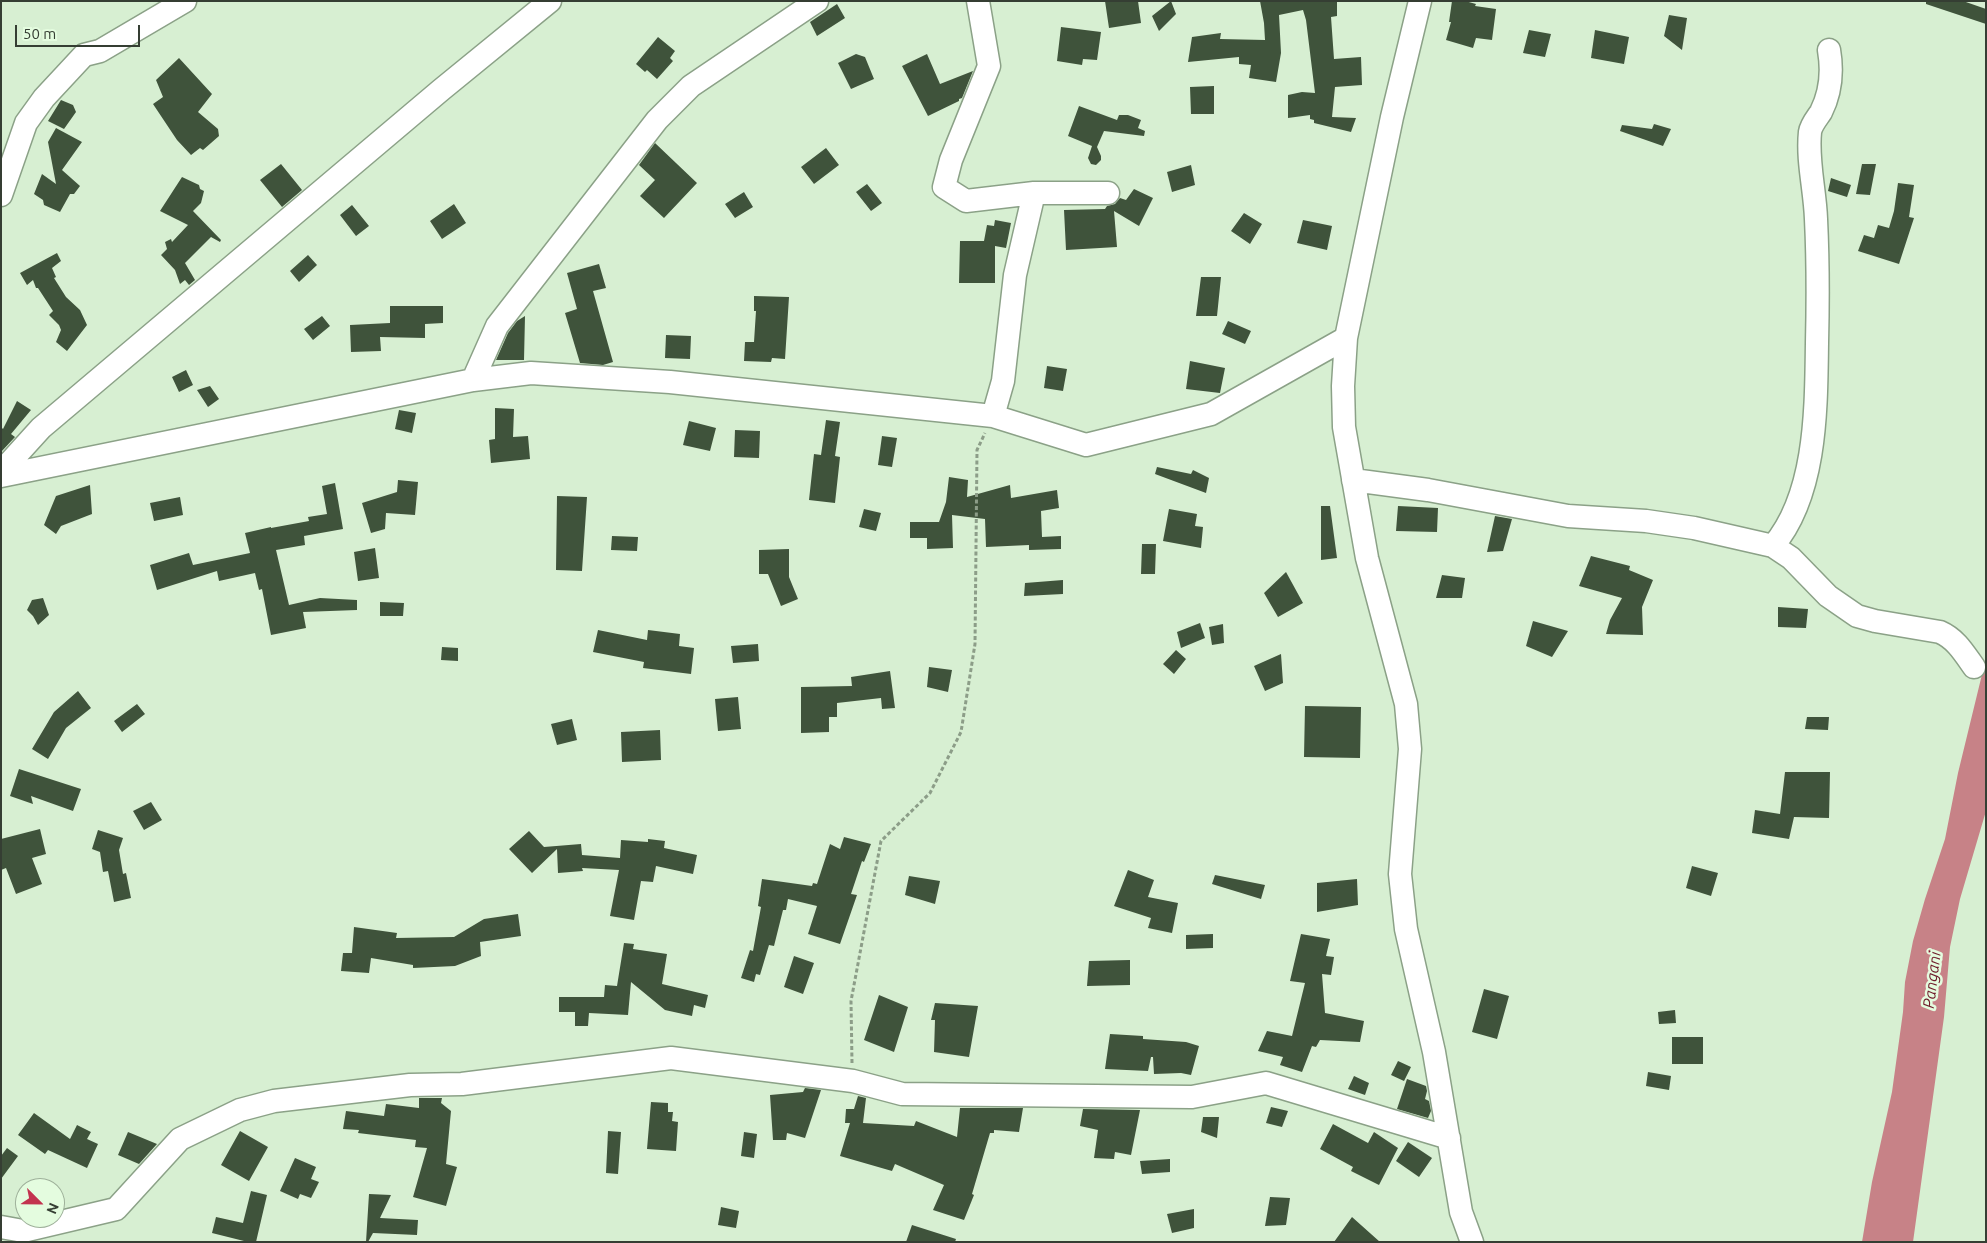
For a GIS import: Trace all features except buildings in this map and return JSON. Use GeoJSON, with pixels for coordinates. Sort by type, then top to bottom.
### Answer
{"type":"FeatureCollection","features":[{"type":"Feature","properties":{"kind":"street"},"geometry":{"type":"LineString","coordinates":[[1,195],[26,123],[44,98],[84,55],[100,51],[185,1]]}},
{"type":"Feature","properties":{"kind":"street"},"geometry":{"type":"LineString","coordinates":[[1,472],[42,428],[433,97],[550,1]]}},
{"type":"Feature","properties":{"kind":"street"},"geometry":{"type":"LineString","coordinates":[[472,380],[497,326],[657,120],[691,86],[816,1]]}},
{"type":"Feature","properties":{"kind":"street"},"geometry":{"type":"LineString","coordinates":[[978,1],[989,66],[951,160],[944,187],[966,201],[1034,193],[1108,193]]}},
{"type":"Feature","properties":{"kind":"street"},"geometry":{"type":"LineString","coordinates":[[1420,1],[1392,117],[1346,338],[1342,386],[1344,427],[1367,558],[1406,704],[1410,749],[1400,874],[1406,929],[1434,1052],[1461,1212],[1472,1242]]}},
{"type":"Feature","properties":{"kind":"street"},"geometry":{"type":"LineString","coordinates":[[1773,546],[1783,534],[1798,502],[1814,430],[1818,307],[1816,219],[1810,174],[1810,130],[1830,92],[1832,66],[1830,50]]}},
{"type":"Feature","properties":{"kind":"street"},"geometry":{"type":"LineString","coordinates":[[993,416],[1003,381],[1015,275],[1034,193]]}},
{"type":"Feature","properties":{"kind":"street"},"geometry":{"type":"LineString","coordinates":[[1,476],[472,380],[531,373],[670,382],[993,416],[1086,445],[1211,414],[1346,338]]}},
{"type":"Feature","properties":{"kind":"street"},"geometry":{"type":"LineString","coordinates":[[1352,480],[1428,490],[1568,516],[1646,521],[1694,528],[1773,546],[1791,558],[1828,596],[1857,616],[1874,621],[1940,632],[1949,636],[1959,646],[1974,667]]}},
{"type":"Feature","properties":{"kind":"street"},"geometry":{"type":"LineString","coordinates":[[1,1226],[26,1237],[116,1209],[180,1139],[240,1110],[274,1102],[410,1085],[462,1084],[671,1058],[853,1082],[902,1094],[1192,1097],[1266,1083],[1449,1138]]}},
{"type":"Feature","properties":{"kind":"path"},"geometry":{"type":"LineString","coordinates":[[853,1082],[851,1001],[881,841],[930,793],[961,732],[975,644],[977,450],[993,416]]}},
{"type":"Feature","properties":{"kind":"water","name":"Pangani"},"geometry":{"type":"Polygon","coordinates":[[[1986,658],[1986,811],[1960,899],[1950,947],[1944,1017],[1913,1242],[1862,1242],[1872,1182],[1892,1092],[1903,1012],[1905,982],[1913,941],[1945,839],[1958,773],[1986,658]]]}}]}
